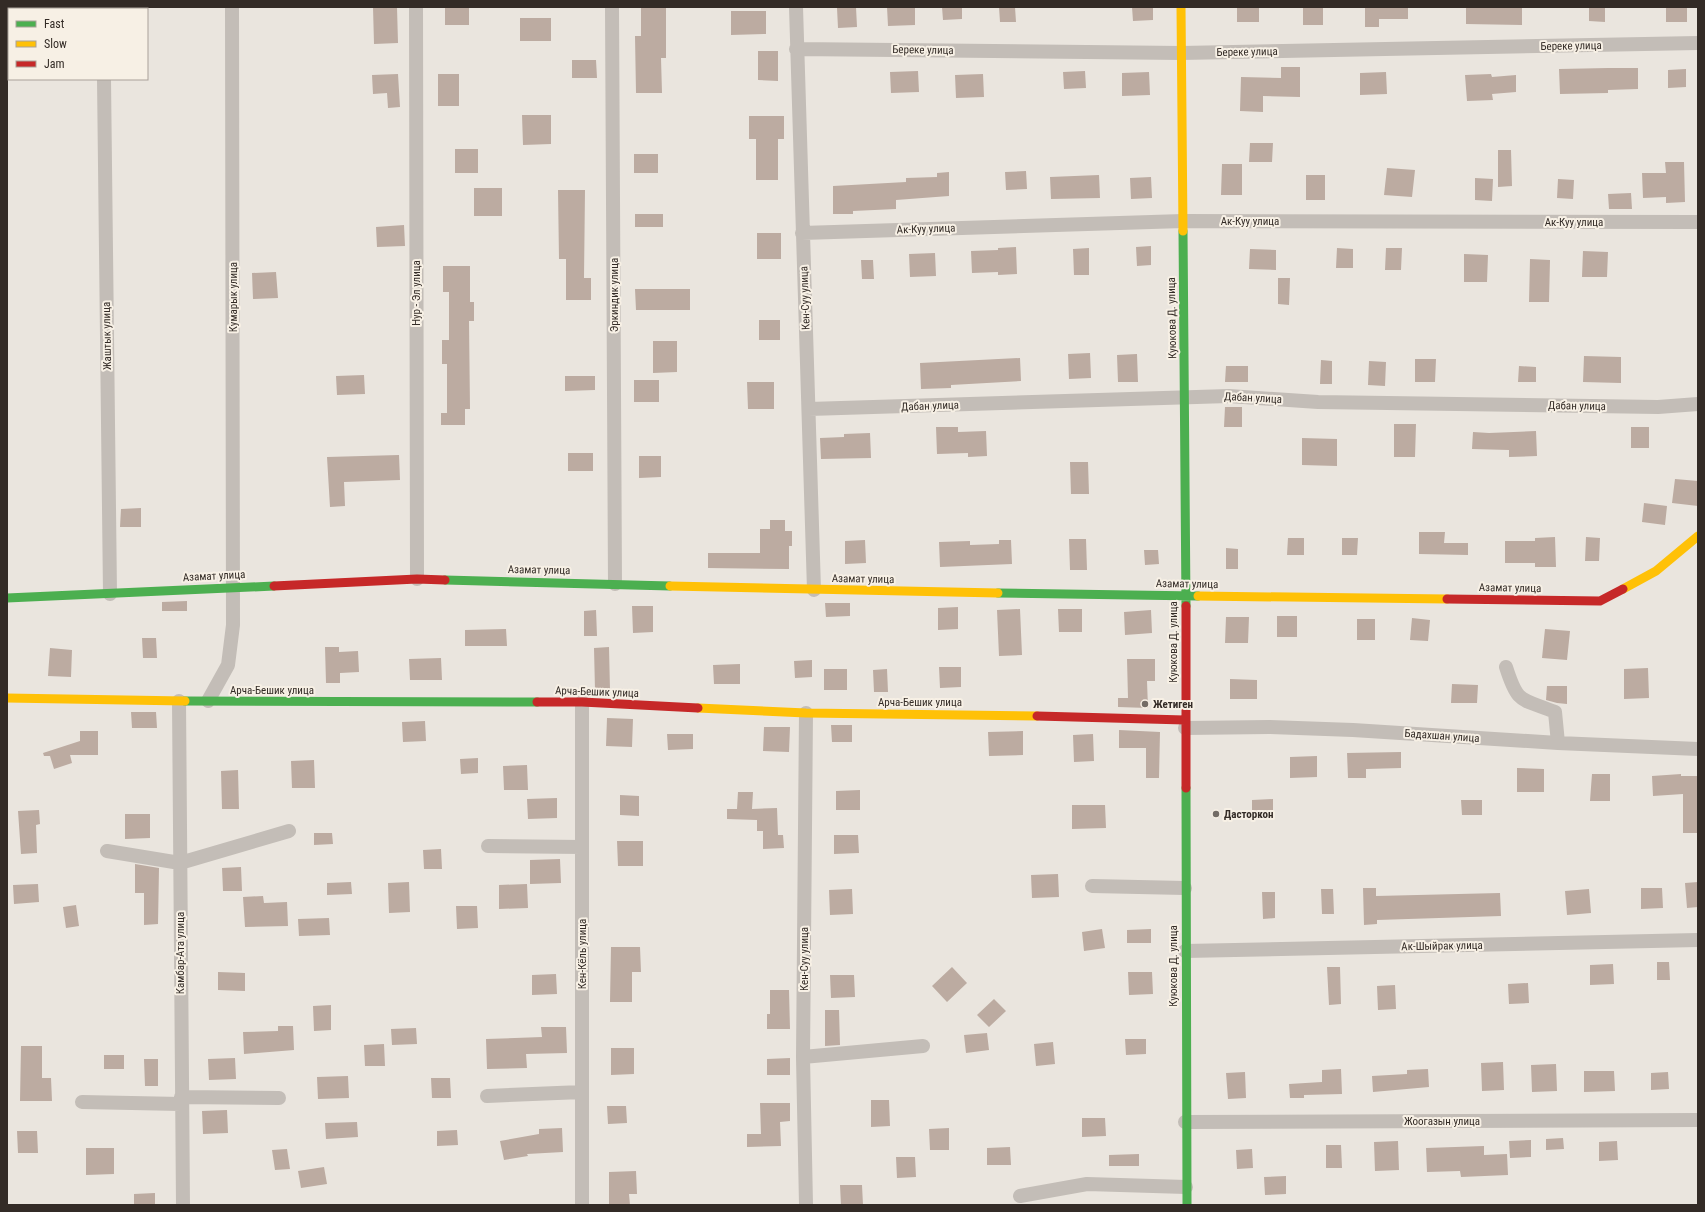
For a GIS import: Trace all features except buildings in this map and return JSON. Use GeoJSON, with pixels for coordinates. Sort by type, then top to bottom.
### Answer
{"type":"FeatureCollection","features":[{"type":"Feature","properties":{"kind":"street","name":"Кумарык улица"},"geometry":{"type":"LineString","coordinates":[[208,701],[228,665],[232,640],[234,588],[232,7]]}},
{"type":"Feature","properties":{"kind":"street","name":"Нур - Эл улица"},"geometry":{"type":"LineString","coordinates":[[416,7],[417,579]]}},
{"type":"Feature","properties":{"kind":"street","name":"Эркиндик улица"},"geometry":{"type":"LineString","coordinates":[[612,7],[615,584]]}},
{"type":"Feature","properties":{"kind":"street","name":"Кен-Суу улица"},"geometry":{"type":"LineString","coordinates":[[796,7],[796,49],[814,590]]}},
{"type":"Feature","properties":{"kind":"street","name":"Куюкова Д. улица"},"geometry":{"type":"LineString","coordinates":[[1181,7],[1186,596],[1185,1122],[1187,1205]]}},
{"type":"Feature","properties":{"kind":"street","name":"Береке улица"},"geometry":{"type":"LineString","coordinates":[[796,49],[1181,53],[1698,44]]}},
{"type":"Feature","properties":{"kind":"street","name":"Жаштык улица"},"geometry":{"type":"LineString","coordinates":[[104,80],[110,594]]}},
{"type":"Feature","properties":{"kind":"street","name":"Ак-Куу улица"},"geometry":{"type":"LineString","coordinates":[[802,233],[1183,221],[1698,222]]}},
{"type":"Feature","properties":{"kind":"street","name":"Дабан улица"},"geometry":{"type":"LineString","coordinates":[[809,409],[1229,396],[1318,402],[1658,407],[1698,404]]}},
{"type":"Feature","properties":{"kind":"street","name":"Азамат улица"},"geometry":{"type":"LineString","coordinates":[[7,598],[417,579],[814,590],[1600,601],[1656,571],[1698,536]]}},
{"type":"Feature","properties":{"kind":"street"},"geometry":{"type":"LineString","coordinates":[[1506,667],[1516,695],[1523,700],[1555,712],[1557,718],[1558,738]]}},
{"type":"Feature","properties":{"kind":"street","name":"Арча-Бешик улица"},"geometry":{"type":"LineString","coordinates":[[7,698],[179,701],[582,702],[806,713],[997,715],[1185,724]]}},
{"type":"Feature","properties":{"kind":"street","name":"Камбар-Ата улица"},"geometry":{"type":"LineString","coordinates":[[179,701],[183,1205]]}},
{"type":"Feature","properties":{"kind":"street","name":"Кен-Кёль улица"},"geometry":{"type":"LineString","coordinates":[[582,702],[582,1205]]}},
{"type":"Feature","properties":{"kind":"street","name":"Кен-Суу улица"},"geometry":{"type":"LineString","coordinates":[[806,713],[803,1057],[806,1205]]}},
{"type":"Feature","properties":{"kind":"street","name":"Бадахшан улица"},"geometry":{"type":"LineString","coordinates":[[1185,724],[1558,738],[1698,749]]}},
{"type":"Feature","properties":{"kind":"street"},"geometry":{"type":"LineString","coordinates":[[107,852],[180,863],[289,831]]}},
{"type":"Feature","properties":{"kind":"street"},"geometry":{"type":"LineString","coordinates":[[488,846],[582,847]]}},
{"type":"Feature","properties":{"kind":"street"},"geometry":{"type":"LineString","coordinates":[[1092,886],[1185,888]]}},
{"type":"Feature","properties":{"kind":"street","name":"Ак-Шыйрак улица"},"geometry":{"type":"LineString","coordinates":[[1185,951],[1698,940]]}},
{"type":"Feature","properties":{"kind":"street"},"geometry":{"type":"LineString","coordinates":[[803,1057],[923,1046]]}},
{"type":"Feature","properties":{"kind":"street"},"geometry":{"type":"LineString","coordinates":[[487,1096],[582,1092]]}},
{"type":"Feature","properties":{"kind":"street"},"geometry":{"type":"LineString","coordinates":[[82,1102],[279,1098]]}},
{"type":"Feature","properties":{"kind":"street","name":"Жоогазын улица"},"geometry":{"type":"LineString","coordinates":[[1185,1122],[1698,1120]]}},
{"type":"Feature","properties":{"kind":"street"},"geometry":{"type":"LineString","coordinates":[[1020,1196],[1087,1184],[1186,1187]]}},
{"type":"Feature","properties":{"kind":"traffic: fast"},"geometry":{"type":"LineString","coordinates":[[1183,231],[1186,606]]}},
{"type":"Feature","properties":{"kind":"traffic: fast"},"geometry":{"type":"LineString","coordinates":[[445,580],[670,586]]}},
{"type":"Feature","properties":{"kind":"traffic: fast"},"geometry":{"type":"LineString","coordinates":[[7,598],[274,586]]}},
{"type":"Feature","properties":{"kind":"traffic: fast"},"geometry":{"type":"LineString","coordinates":[[998,593],[1198,596]]}},
{"type":"Feature","properties":{"kind":"traffic: fast"},"geometry":{"type":"LineString","coordinates":[[185,701],[537,702]]}},
{"type":"Feature","properties":{"kind":"traffic: fast"},"geometry":{"type":"LineString","coordinates":[[1186,788],[1187,1205]]}},
{"type":"Feature","properties":{"kind":"traffic: slow"},"geometry":{"type":"LineString","coordinates":[[1181,7],[1183,231]]}},
{"type":"Feature","properties":{"kind":"traffic: slow"},"geometry":{"type":"LineString","coordinates":[[1623,589],[1656,571],[1698,536]]}},
{"type":"Feature","properties":{"kind":"traffic: slow"},"geometry":{"type":"LineString","coordinates":[[670,586],[998,593]]}},
{"type":"Feature","properties":{"kind":"traffic: slow"},"geometry":{"type":"LineString","coordinates":[[1198,596],[1447,599]]}},
{"type":"Feature","properties":{"kind":"traffic: slow"},"geometry":{"type":"LineString","coordinates":[[7,698],[185,701]]}},
{"type":"Feature","properties":{"kind":"traffic: slow"},"geometry":{"type":"LineString","coordinates":[[698,708],[806,713],[1037,716]]}},
{"type":"Feature","properties":{"kind":"traffic: jam"},"geometry":{"type":"LineString","coordinates":[[274,586],[417,579],[445,580]]}},
{"type":"Feature","properties":{"kind":"traffic: jam"},"geometry":{"type":"LineString","coordinates":[[1447,599],[1600,601],[1623,589]]}},
{"type":"Feature","properties":{"kind":"traffic: jam"},"geometry":{"type":"LineString","coordinates":[[1186,606],[1186,788]]}},
{"type":"Feature","properties":{"kind":"traffic: jam"},"geometry":{"type":"LineString","coordinates":[[537,702],[582,702],[698,708]]}},
{"type":"Feature","properties":{"kind":"traffic: jam"},"geometry":{"type":"LineString","coordinates":[[1037,716],[1185,720]]}},
{"type":"Feature","properties":{"kind":"place","name":"Жетиген"},"geometry":{"type":"Point","coordinates":[1145,704]}},
{"type":"Feature","properties":{"kind":"place","name":"Дасторкон"},"geometry":{"type":"Point","coordinates":[1216,814]}}]}
